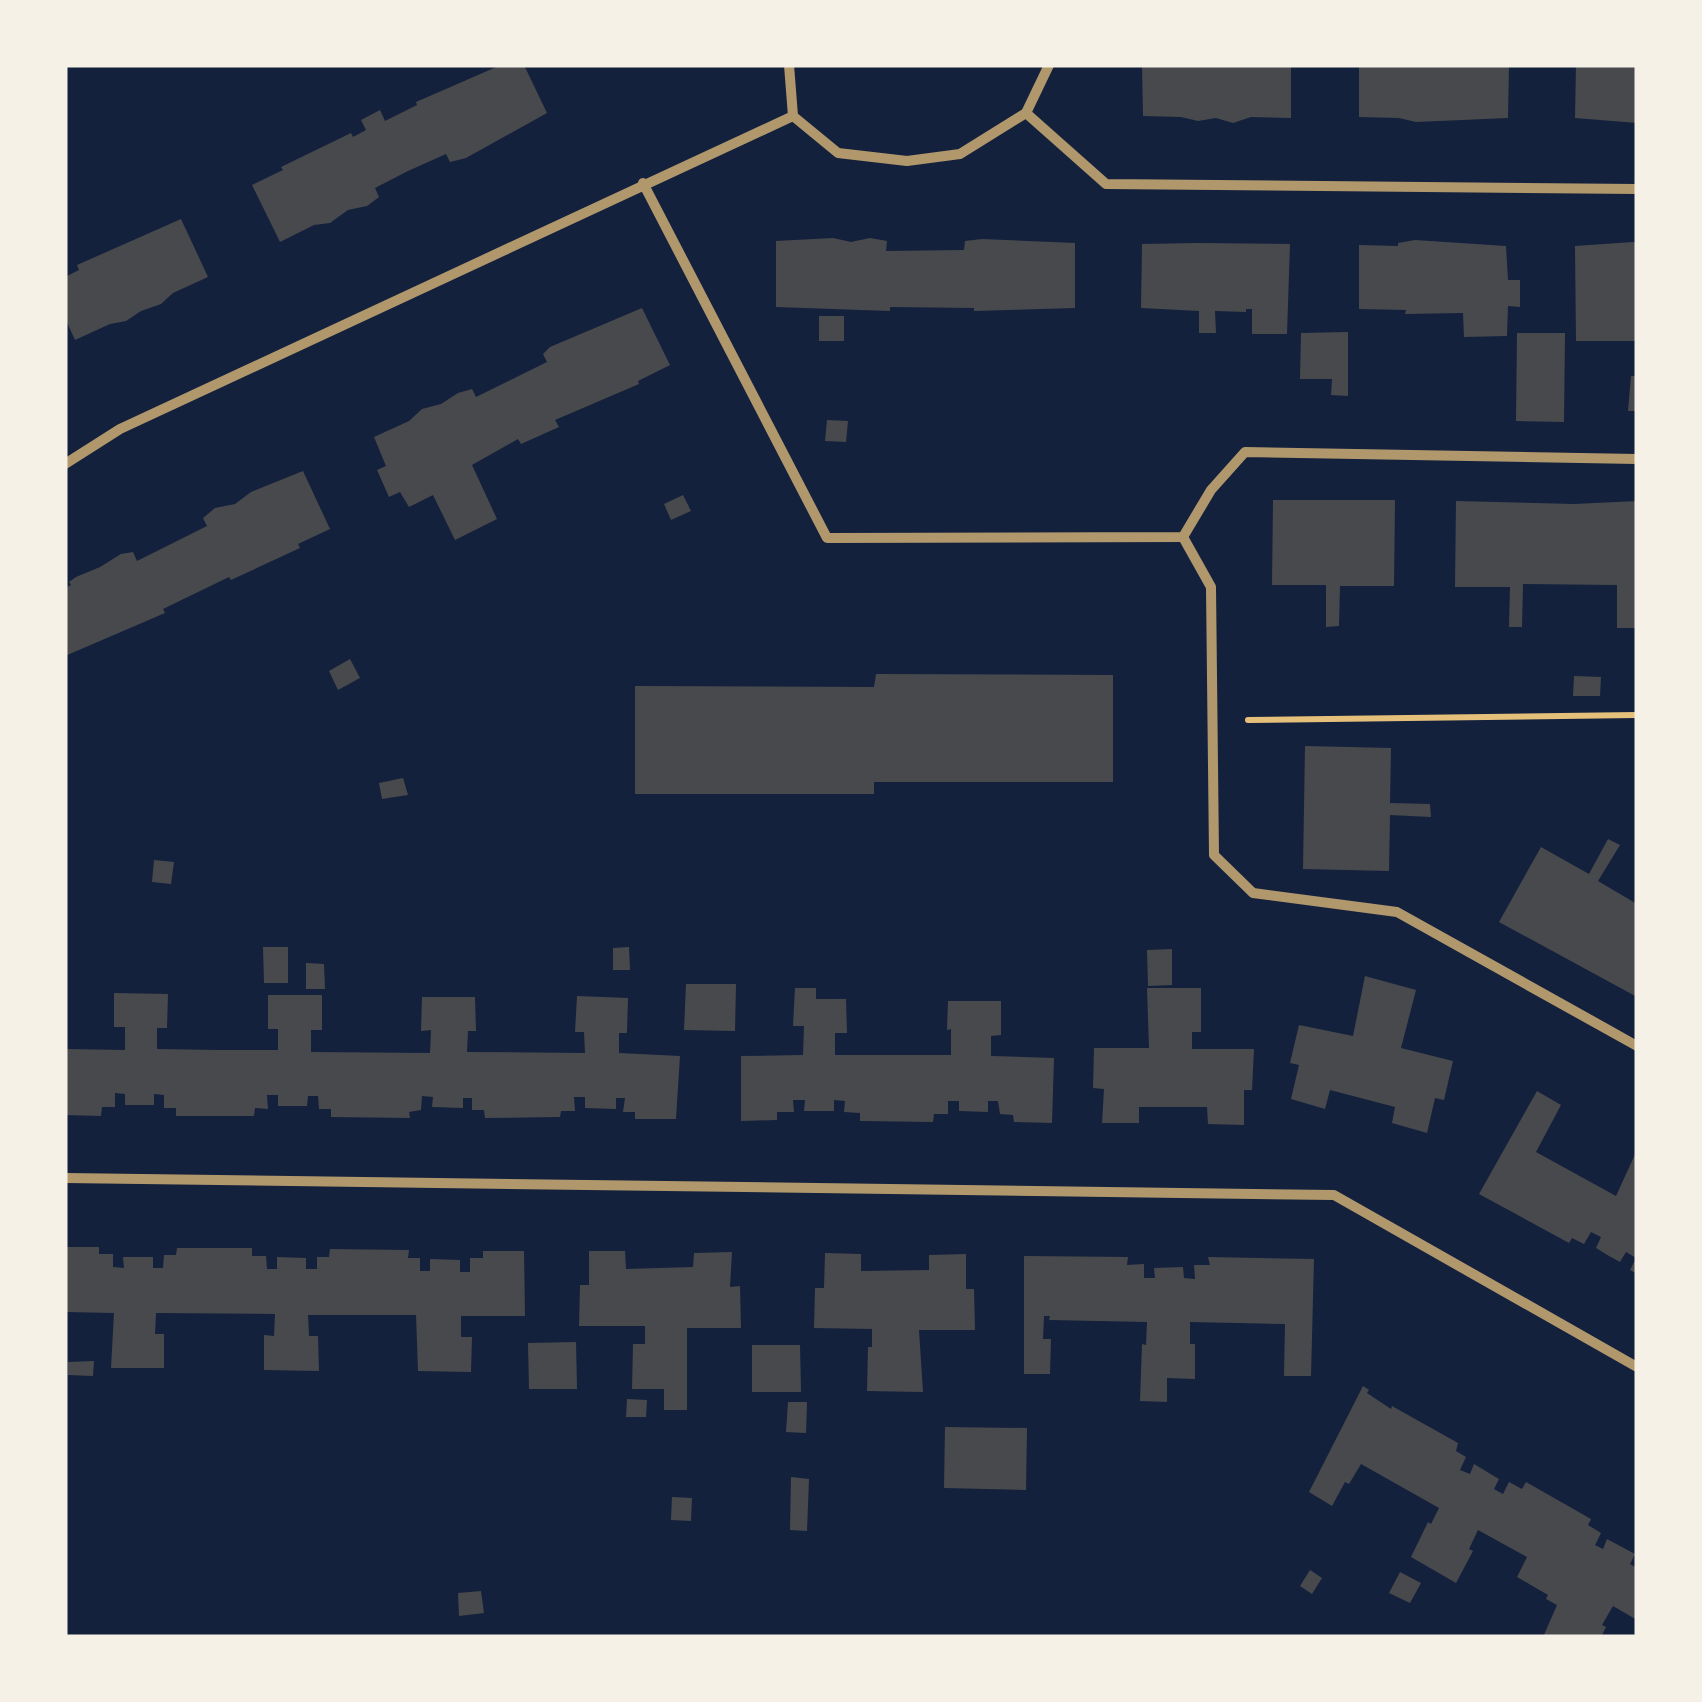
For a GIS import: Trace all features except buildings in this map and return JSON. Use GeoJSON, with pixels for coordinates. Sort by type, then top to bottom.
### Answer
{"type":"FeatureCollection","features":[{"type":"Feature","properties":{"kind":"street"},"geometry":{"type":"LineString","coordinates":[[789,65],[793,116],[838,153],[907,161],[960,154],[1026,113],[1049,65]]}},
{"type":"Feature","properties":{"kind":"street"},"geometry":{"type":"LineString","coordinates":[[1026,113],[1106,184],[1637,190]]}},
{"type":"Feature","properties":{"kind":"street"},"geometry":{"type":"LineString","coordinates":[[65,464],[120,429],[793,116]]}},
{"type":"Feature","properties":{"kind":"street"},"geometry":{"type":"LineString","coordinates":[[643,183],[826,538],[1184,537]]}},
{"type":"Feature","properties":{"kind":"street"},"geometry":{"type":"LineString","coordinates":[[1184,537],[1211,490],[1245,452],[1637,459]]}},
{"type":"Feature","properties":{"kind":"street"},"geometry":{"type":"LineString","coordinates":[[1184,537],[1212,587],[1214,855],[1252,894],[1397,912],[1637,1046]]}},
{"type":"Feature","properties":{"kind":"street"},"geometry":{"type":"LineString","coordinates":[[65,1178],[1334,1195],[1637,1367]]}},
{"type":"Feature","properties":{"kind":"path"},"geometry":{"type":"LineString","coordinates":[[1212,722],[1637,715]]}}]}
